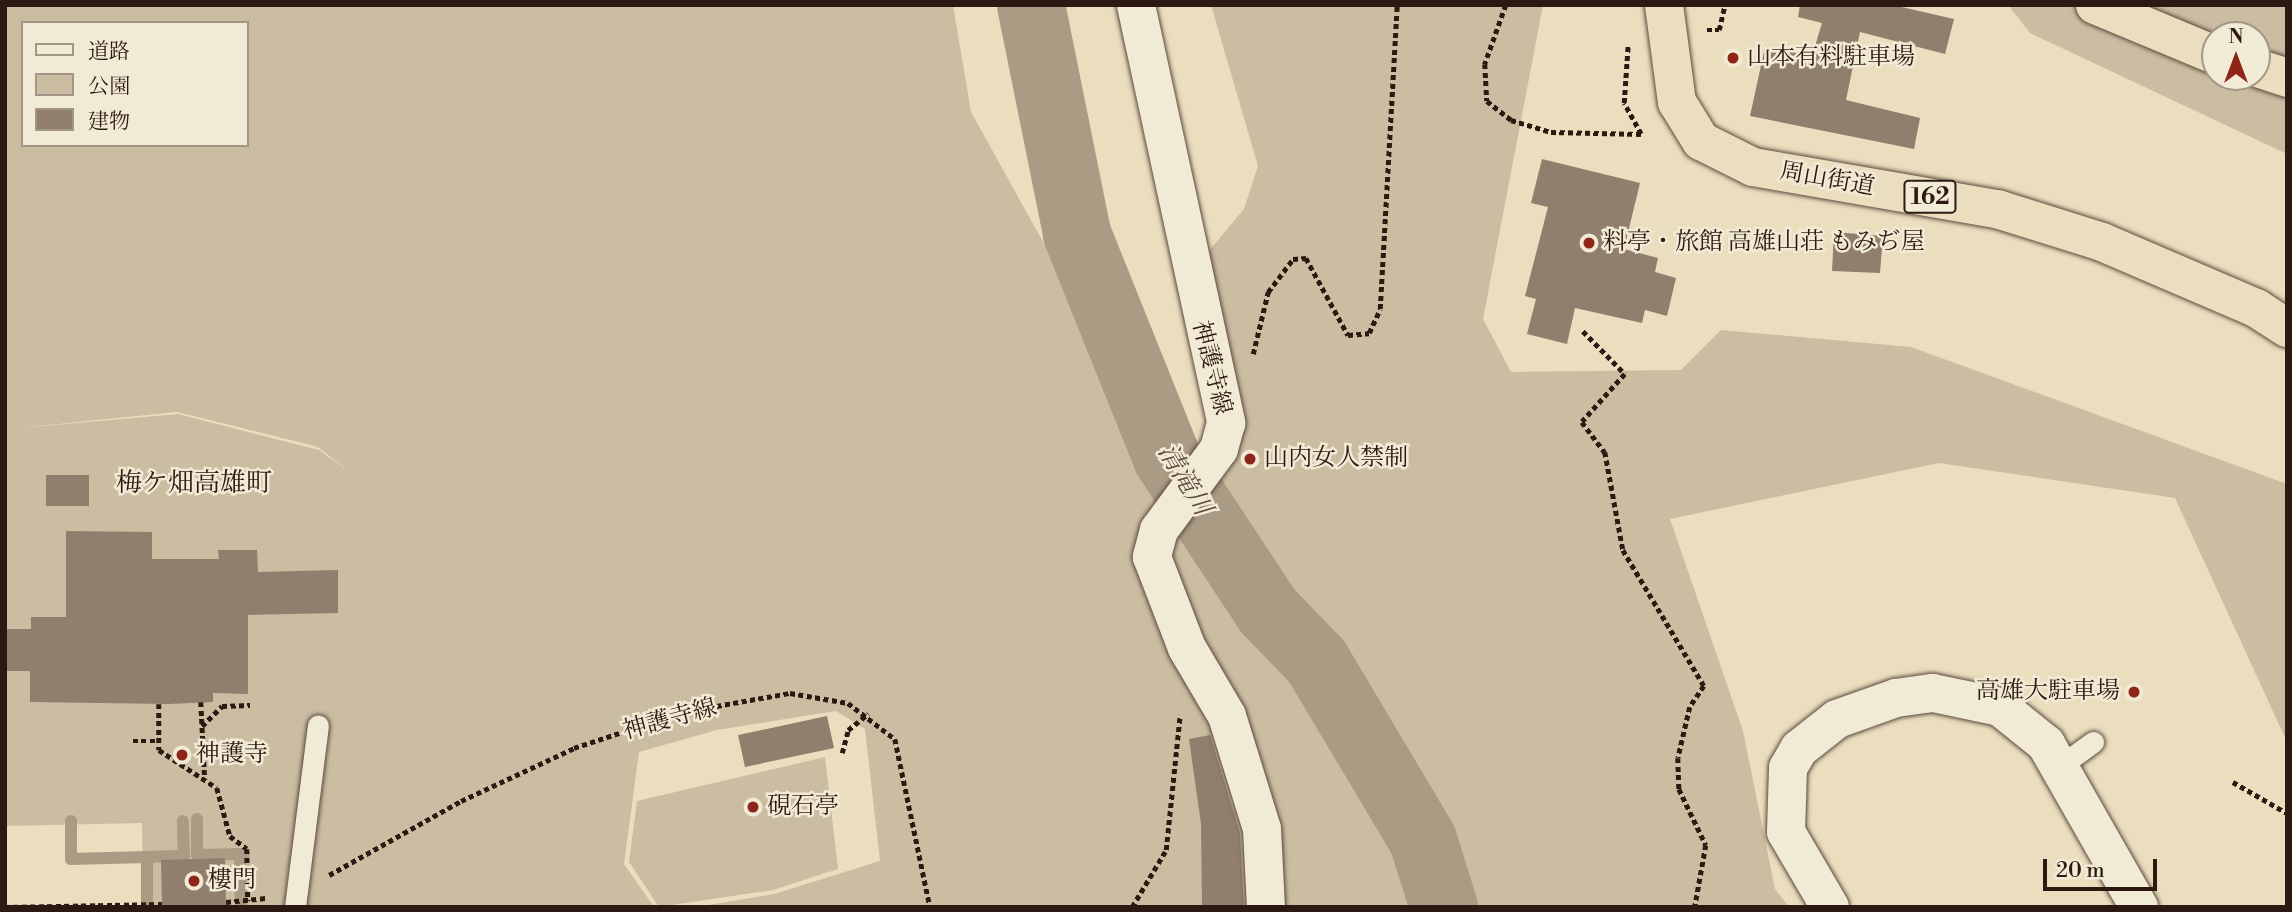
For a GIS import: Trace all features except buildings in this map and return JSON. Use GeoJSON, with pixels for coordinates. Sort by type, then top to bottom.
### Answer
{"type":"FeatureCollection","features":[{"type":"Feature","properties":{"kind":"highway","name":"周山街道"},"geometry":{"type":"LineString","coordinates":[[1664,5],[1676,102],[1701,141],[1753,167],[1997,209],[2102,242],[2256,308],[2287,328]]}},
{"type":"Feature","properties":{"kind":"highway"},"geometry":{"type":"LineString","coordinates":[[2095,5],[2201,49]]}},
{"type":"Feature","properties":{"kind":"street","name":"神護寺線"},"geometry":{"type":"LineString","coordinates":[[1136,5],[1226,422],[1219,449],[1159,530],[1152,557],[1156,578],[1187,648],[1227,716],[1262,829],[1266,907]]}},
{"type":"Feature","properties":{"kind":"street"},"geometry":{"type":"LineString","coordinates":[[1830,907],[1800,863],[1783,810],[1788,768],[1799,749],[1837,719],[1896,698],[1971,696],[2024,722],[2060,766],[2139,907]]}},
{"type":"Feature","properties":{"kind":"lane"},"geometry":{"type":"LineString","coordinates":[[296,900],[318,724]]}},
{"type":"Feature","properties":{"kind":"lane"},"geometry":{"type":"LineString","coordinates":[[2060,766],[2093,742]]}},
{"type":"Feature","properties":{"kind":"path"},"geometry":{"type":"LineString","coordinates":[[1256,338],[1268,292],[1293,259],[1306,258],[1348,335],[1369,333],[1380,309],[1397,5]]}},
{"type":"Feature","properties":{"kind":"path"},"geometry":{"type":"LineString","coordinates":[[1506,5],[1485,64],[1487,101],[1511,121],[1550,132],[1641,134],[1624,103],[1632,31]]}},
{"type":"Feature","properties":{"kind":"path"},"geometry":{"type":"LineString","coordinates":[[1704,30],[1719,30],[1725,5]]}},
{"type":"Feature","properties":{"kind":"path"},"geometry":{"type":"LineString","coordinates":[[1583,331],[1625,374],[1582,422],[1605,452],[1623,550],[1704,686],[1690,707],[1678,758],[1679,789],[1706,845],[1695,907]]}},
{"type":"Feature","properties":{"kind":"path"},"geometry":{"type":"LineString","coordinates":[[1132,907],[1166,850],[1187,648]]}},
{"type":"Feature","properties":{"kind":"path","name":"神護寺線"},"geometry":{"type":"LineString","coordinates":[[296,900],[461,801],[574,748],[683,712],[790,693],[867,713],[895,738],[930,907]]}},
{"type":"Feature","properties":{"kind":"path"},"geometry":{"type":"LineString","coordinates":[[201,702],[205,780]]}},
{"type":"Feature","properties":{"kind":"path"},"geometry":{"type":"LineString","coordinates":[[159,704],[159,750],[217,788],[230,836],[247,849],[248,901],[226,902]]}},
{"type":"Feature","properties":{"kind":"path"},"geometry":{"type":"LineString","coordinates":[[202,727],[222,706],[250,705]]}},
{"type":"Feature","properties":{"kind":"path"},"geometry":{"type":"LineString","coordinates":[[842,753],[848,730],[867,713]]}},
{"type":"Feature","properties":{"kind":"path"},"geometry":{"type":"LineString","coordinates":[[133,741],[159,741]]}},
{"type":"Feature","properties":{"kind":"path"},"geometry":{"type":"LineString","coordinates":[[2233,782],[2287,813]]}},
{"type":"Feature","properties":{"kind":"path"},"geometry":{"type":"LineString","coordinates":[[5,906],[162,904]]}},
{"type":"Feature","properties":{"kind":"green space"},"geometry":{"type":"Polygon","coordinates":[[[5,5],[953,5],[971,112],[1113,368],[1165,477],[1237,424],[1203,258],[1244,209],[1258,166],[1211,5],[1543,5],[1483,319],[1511,372],[1681,370],[1721,330],[1911,347],[2287,484],[2287,742],[2175,498],[1939,463],[1670,519],[1743,731],[1775,889],[1789,907],[696,907],[774,894],[880,861],[865,729],[836,711],[717,730],[639,752],[624,864],[654,907],[143,907],[142,823],[5,826],[5,5]],[[177,412],[9,429],[178,414],[319,450],[350,472],[318,447],[177,412]]]}},
{"type":"Feature","properties":{"kind":"green space"},"geometry":{"type":"Polygon","coordinates":[[[2008,5],[2287,5],[2287,154],[2030,33],[2008,5]]]}},
{"type":"Feature","properties":{"kind":"green space"},"geometry":{"type":"Polygon","coordinates":[[[825,757],[838,869],[773,890],[659,907],[629,862],[637,801],[825,757]]]}},
{"type":"Feature","properties":{"kind":"waterway","name":"清滝川"},"geometry":{"type":"LineString","coordinates":[[1031,5],[1077,234],[1167,458],[1268,611],[1317,662],[1423,840],[1444,907]]}},
{"type":"Feature","properties":{"kind":"waterway"},"geometry":{"type":"LineString","coordinates":[[197,819],[197,855],[244,854]]}},
{"type":"Feature","properties":{"kind":"waterway"},"geometry":{"type":"LineString","coordinates":[[71,821],[71,859],[147,857],[147,907]]}},
{"type":"Feature","properties":{"kind":"waterway"},"geometry":{"type":"LineString","coordinates":[[147,857],[184,856],[183,821]]}},
{"type":"Feature","properties":{"kind":"waterway"},"geometry":{"type":"LineString","coordinates":[[240,854],[241,907]]}},
{"type":"Feature","properties":{"kind":"place","name":"山本有料駐車場"},"geometry":{"type":"Point","coordinates":[1733,58]}},
{"type":"Feature","properties":{"kind":"place","name":"料亭・旅館 高雄山荘 もみぢ屋"},"geometry":{"type":"Point","coordinates":[1589,243]}},
{"type":"Feature","properties":{"kind":"place","name":"山内女人禁制"},"geometry":{"type":"Point","coordinates":[1250,459]}},
{"type":"Feature","properties":{"kind":"place","name":"高雄大駐車場"},"geometry":{"type":"Point","coordinates":[2134,692]}},
{"type":"Feature","properties":{"kind":"place","name":"神護寺"},"geometry":{"type":"Point","coordinates":[182,755]}},
{"type":"Feature","properties":{"kind":"place","name":"硯石亭"},"geometry":{"type":"Point","coordinates":[753,807]}},
{"type":"Feature","properties":{"kind":"place","name":"樓門"},"geometry":{"type":"Point","coordinates":[194,881]}},
{"type":"Feature","properties":{"kind":"district","name":"梅ケ畑高雄町"},"geometry":{"type":"Point","coordinates":[194,484]}}]}
